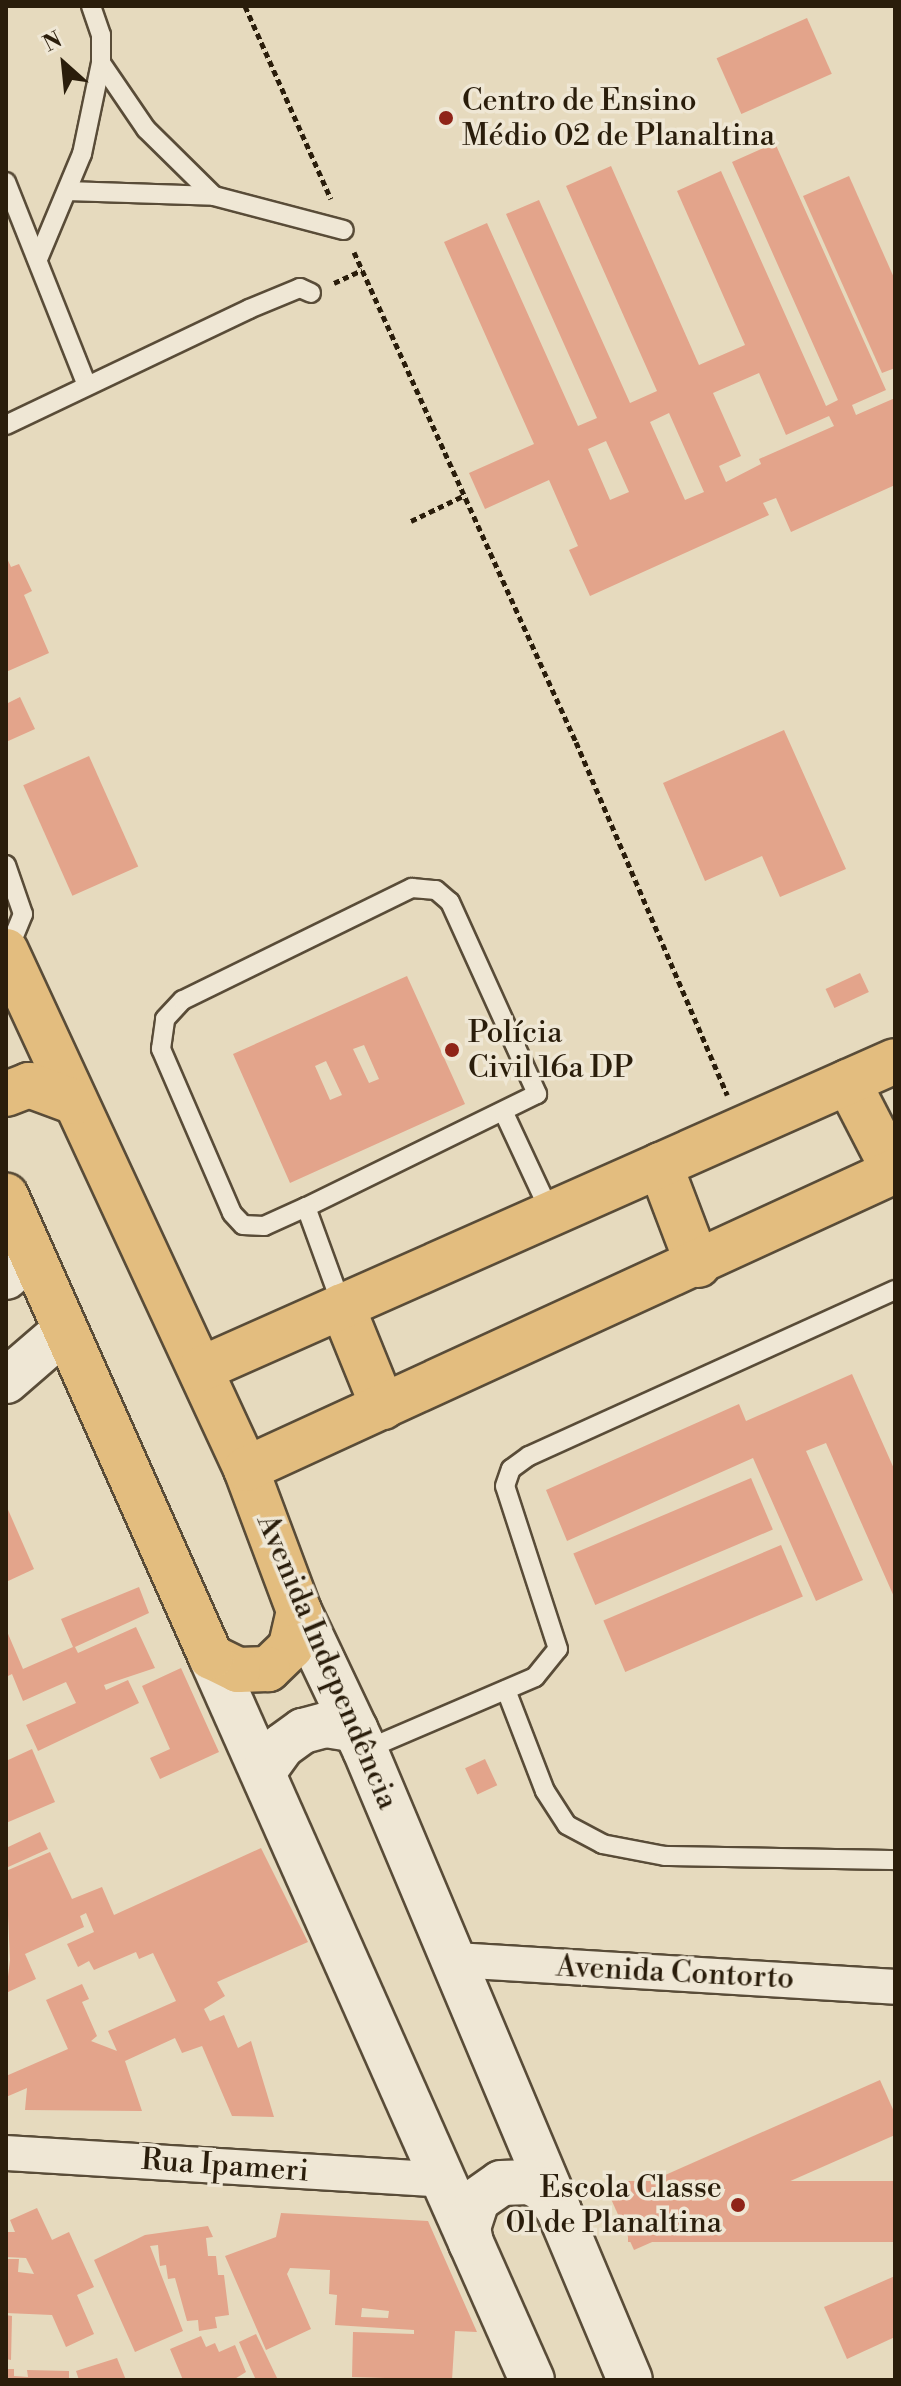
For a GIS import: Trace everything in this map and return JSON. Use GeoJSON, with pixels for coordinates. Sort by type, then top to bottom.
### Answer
{"type":"FeatureCollection","features":[{"type":"Feature","properties":{"kind":"main road","name":"Avenida Independência"},"geometry":{"type":"LineString","coordinates":[[9,968],[201,1369],[246,1469],[299,1611]]}},
{"type":"Feature","properties":{"kind":"main road"},"geometry":{"type":"LineString","coordinates":[[201,1369],[895,1061]]}},
{"type":"Feature","properties":{"kind":"main road"},"geometry":{"type":"LineString","coordinates":[[246,1469],[698,1265],[894,1171],[848,1082]]}},
{"type":"Feature","properties":{"kind":"main road"},"geometry":{"type":"LineString","coordinates":[[6,1094],[29,1085],[75,1102]]}},
{"type":"Feature","properties":{"kind":"main road"},"geometry":{"type":"LineString","coordinates":[[660,1165],[698,1265]]}},
{"type":"Feature","properties":{"kind":"main road"},"geometry":{"type":"LineString","coordinates":[[6,1196],[18,1266],[64,1331],[211,1657],[238,1670],[268,1669],[291,1647],[299,1611]]}},
{"type":"Feature","properties":{"kind":"main road"},"geometry":{"type":"LineString","coordinates":[[342,1306],[383,1407]]}},
{"type":"Feature","properties":{"kind":"street"},"geometry":{"type":"LineString","coordinates":[[6,1381],[64,1331]]}},
{"type":"Feature","properties":{"kind":"street","name":"Avenida Independência"},"geometry":{"type":"LineString","coordinates":[[299,1611],[361,1740],[456,1960],[630,2380]]}},
{"type":"Feature","properties":{"kind":"street"},"geometry":{"type":"LineString","coordinates":[[211,1657],[532,2380]]}},
{"type":"Feature","properties":{"kind":"street"},"geometry":{"type":"LineString","coordinates":[[264,1771],[282,1746],[303,1731],[326,1725],[361,1740]]}},
{"type":"Feature","properties":{"kind":"street","name":"Avenida Contorto"},"geometry":{"type":"LineString","coordinates":[[456,1960],[895,1987]]}},
{"type":"Feature","properties":{"kind":"street","name":"Rua Ipameri"},"geometry":{"type":"LineString","coordinates":[[6,2153],[443,2180]]}},
{"type":"Feature","properties":{"kind":"street"},"geometry":{"type":"LineString","coordinates":[[471,2243],[468,2228],[477,2200],[501,2183],[530,2182],[554,2199],[560,2212]]}},
{"type":"Feature","properties":{"kind":"lane"},"geometry":{"type":"LineString","coordinates":[[38,259],[82,154],[101,63],[101,35],[91,6]]}},
{"type":"Feature","properties":{"kind":"lane"},"geometry":{"type":"LineString","coordinates":[[101,63],[146,129],[214,196]]}},
{"type":"Feature","properties":{"kind":"lane"},"geometry":{"type":"LineString","coordinates":[[6,182],[87,386]]}},
{"type":"Feature","properties":{"kind":"lane"},"geometry":{"type":"LineString","coordinates":[[67,191],[214,196],[344,230]]}},
{"type":"Feature","properties":{"kind":"lane"},"geometry":{"type":"LineString","coordinates":[[6,425],[291,291],[300,288],[311,293]]}},
{"type":"Feature","properties":{"kind":"lane"},"geometry":{"type":"LineString","coordinates":[[6,865],[23,914],[9,968]]}},
{"type":"Feature","properties":{"kind":"lane"},"geometry":{"type":"LineString","coordinates":[[412,888],[436,890],[450,902],[537,1094],[504,1113],[264,1226],[243,1225],[232,1213],[161,1049],[165,1019],[183,1000],[412,888]]}},
{"type":"Feature","properties":{"kind":"lane"},"geometry":{"type":"LineString","coordinates":[[504,1113],[551,1214]]}},
{"type":"Feature","properties":{"kind":"lane"},"geometry":{"type":"LineString","coordinates":[[306,1207],[342,1306]]}},
{"type":"Feature","properties":{"kind":"lane"},"geometry":{"type":"LineString","coordinates":[[361,1740],[535,1677],[558,1649],[505,1486],[511,1469],[529,1456],[895,1290]]}},
{"type":"Feature","properties":{"kind":"lane"},"geometry":{"type":"LineString","coordinates":[[506,1690],[545,1791],[567,1825],[602,1844],[665,1856],[895,1860]]}},
{"type":"Feature","properties":{"kind":"path"},"geometry":{"type":"LineString","coordinates":[[245,6],[576,742],[741,1129]]}},
{"type":"Feature","properties":{"kind":"path"},"geometry":{"type":"LineString","coordinates":[[411,521],[465,495]]}},
{"type":"Feature","properties":{"kind":"building"},"geometry":{"type":"Polygon","coordinates":[[[807,18],[832,74],[741,114],[717,58],[807,18]]]}},
{"type":"Feature","properties":{"kind":"building"},"geometry":{"type":"Polygon","coordinates":[[[775,143],[886,390],[852,405],[856,415],[895,398],[895,485],[791,532],[776,498],[763,503],[769,515],[590,596],[569,550],[578,546],[549,480],[485,509],[469,473],[534,444],[444,242],[487,223],[578,426],[597,418],[506,214],[539,200],[630,403],[657,391],[566,186],[611,166],[699,365],[745,345],[677,191],[721,171],[826,406],[838,400],[732,162],[775,143]],[[759,373],[713,393],[741,456],[719,466],[726,482],[761,464],[759,459],[834,426],[829,416],[786,435],[759,373]],[[669,413],[650,422],[685,500],[704,492],[669,413]],[[606,441],[588,449],[610,500],[629,492],[606,441]]]}},
{"type":"Feature","properties":{"kind":"building"},"geometry":{"type":"Polygon","coordinates":[[[849,176],[895,280],[895,368],[882,373],[803,196],[849,176]]]}},
{"type":"Feature","properties":{"kind":"building"},"geometry":{"type":"Polygon","coordinates":[[[6,556],[11,567],[19,564],[32,591],[24,595],[49,653],[6,672],[6,556]]]}},
{"type":"Feature","properties":{"kind":"building"},"geometry":{"type":"Polygon","coordinates":[[[20,697],[35,729],[6,742],[6,704],[20,697]]]}},
{"type":"Feature","properties":{"kind":"building"},"geometry":{"type":"Polygon","coordinates":[[[784,730],[846,869],[780,897],[762,856],[705,881],[663,783],[784,730]]]}},
{"type":"Feature","properties":{"kind":"building"},"geometry":{"type":"Polygon","coordinates":[[[89,756],[138,867],[72,896],[23,785],[89,756]]]}},
{"type":"Feature","properties":{"kind":"building"},"geometry":{"type":"Polygon","coordinates":[[[860,973],[869,992],[834,1008],[826,989],[860,973]]]}},
{"type":"Feature","properties":{"kind":"building"},"geometry":{"type":"Polygon","coordinates":[[[407,976],[465,1104],[290,1183],[233,1054],[407,976]],[[364,1045],[353,1049],[369,1083],[379,1079],[364,1045]],[[326,1061],[315,1066],[330,1100],[342,1095],[326,1061]]]}},
{"type":"Feature","properties":{"kind":"building"},"geometry":{"type":"Polygon","coordinates":[[[852,1374],[895,1471],[895,1599],[826,1443],[806,1451],[863,1580],[816,1601],[753,1458],[567,1541],[546,1490],[739,1404],[746,1421],[852,1374]]]}},
{"type":"Feature","properties":{"kind":"building"},"geometry":{"type":"Polygon","coordinates":[[[751,1478],[773,1530],[595,1605],[573,1553],[751,1478]]]}},
{"type":"Feature","properties":{"kind":"building"},"geometry":{"type":"Polygon","coordinates":[[[6,1505],[34,1569],[6,1582],[6,1505]]]}},
{"type":"Feature","properties":{"kind":"building"},"geometry":{"type":"Polygon","coordinates":[[[781,1545],[803,1597],[625,1672],[603,1620],[781,1545]]]}},
{"type":"Feature","properties":{"kind":"building"},"geometry":{"type":"Polygon","coordinates":[[[139,1587],[149,1613],[75,1647],[78,1653],[136,1627],[155,1668],[104,1685],[106,1690],[128,1680],[139,1703],[38,1751],[26,1725],[76,1703],[66,1682],[23,1701],[12,1674],[6,1677],[6,1629],[23,1669],[73,1647],[61,1619],[139,1587]]]}},
{"type":"Feature","properties":{"kind":"building"},"geometry":{"type":"Polygon","coordinates":[[[181,1668],[219,1752],[160,1779],[150,1758],[170,1749],[142,1686],[181,1668]]]}},
{"type":"Feature","properties":{"kind":"building"},"geometry":{"type":"Polygon","coordinates":[[[32,1749],[55,1802],[6,1823],[6,1761],[32,1749]]]}},
{"type":"Feature","properties":{"kind":"building"},"geometry":{"type":"Polygon","coordinates":[[[485,1759],[497,1785],[477,1795],[465,1768],[485,1759]]]}},
{"type":"Feature","properties":{"kind":"building"},"geometry":{"type":"Polygon","coordinates":[[[40,1832],[48,1849],[6,1868],[6,1848],[40,1832]]]}},
{"type":"Feature","properties":{"kind":"building"},"geometry":{"type":"Polygon","coordinates":[[[261,1848],[308,1942],[217,1982],[225,1996],[204,2009],[210,2021],[224,2015],[238,2048],[251,2041],[274,2117],[232,2116],[202,2046],[182,2053],[175,2038],[125,2061],[142,2111],[25,2110],[27,2088],[6,2097],[6,2076],[68,2049],[46,2000],[82,1984],[89,1999],[82,2002],[97,2036],[91,2041],[117,2051],[108,2031],[176,2001],[153,1953],[139,1959],[136,1952],[94,1970],[89,1961],[78,1967],[67,1944],[94,1932],[86,1913],[80,1916],[84,1927],[25,1954],[36,1979],[6,1993],[10,1960],[6,1871],[50,1852],[72,1899],[102,1887],[114,1915],[261,1848]]]}},
{"type":"Feature","properties":{"kind":"building"},"geometry":{"type":"Polygon","coordinates":[[[880,2080],[895,2114],[895,2135],[634,2250],[611,2199],[880,2080]]]}},
{"type":"Feature","properties":{"kind":"building"},"geometry":{"type":"Polygon","coordinates":[[[628,2181],[895,2181],[895,2242],[628,2242],[628,2181]]]}},
{"type":"Feature","properties":{"kind":"building"},"geometry":{"type":"Polygon","coordinates":[[[37,2208],[52,2240],[69,2232],[94,2287],[77,2295],[94,2334],[66,2347],[52,2315],[6,2313],[6,2259],[19,2259],[18,2272],[34,2274],[26,2258],[6,2257],[6,2232],[15,2232],[10,2220],[37,2208]]]}},
{"type":"Feature","properties":{"kind":"building"},"geometry":{"type":"Polygon","coordinates":[[[281,2213],[428,2221],[477,2332],[455,2331],[452,2380],[352,2377],[353,2332],[414,2334],[414,2330],[335,2325],[337,2295],[329,2294],[330,2270],[290,2268],[287,2274],[311,2329],[266,2350],[225,2256],[276,2237],[281,2213]],[[362,2308],[361,2317],[388,2318],[389,2311],[362,2308]]]}},
{"type":"Feature","properties":{"kind":"building"},"geometry":{"type":"Polygon","coordinates":[[[208,2226],[213,2237],[206,2238],[208,2256],[216,2256],[218,2275],[224,2275],[229,2315],[215,2317],[217,2328],[199,2331],[198,2320],[187,2321],[175,2278],[168,2279],[166,2265],[160,2266],[158,2245],[150,2246],[183,2331],[135,2352],[94,2260],[145,2235],[208,2226]]]}},
{"type":"Feature","properties":{"kind":"building"},"geometry":{"type":"Polygon","coordinates":[[[895,2276],[895,2337],[847,2359],[824,2307],[895,2276]]]}},
{"type":"Feature","properties":{"kind":"building"},"geometry":{"type":"Polygon","coordinates":[[[6,2315],[12,2316],[11,2360],[6,2359],[6,2315]]]}},
{"type":"Feature","properties":{"kind":"building"},"geometry":{"type":"Polygon","coordinates":[[[256,2334],[278,2380],[256,2380],[239,2342],[256,2334]]]}},
{"type":"Feature","properties":{"kind":"building"},"geometry":{"type":"Polygon","coordinates":[[[201,2336],[206,2347],[215,2343],[219,2352],[235,2345],[246,2372],[233,2380],[183,2380],[170,2349],[201,2336]]]}},
{"type":"Feature","properties":{"kind":"building"},"geometry":{"type":"Polygon","coordinates":[[[117,2358],[126,2380],[79,2380],[76,2371],[117,2358]]]}},
{"type":"Feature","properties":{"kind":"building"},"geometry":{"type":"Polygon","coordinates":[[[6,2369],[14,2369],[14,2376],[28,2377],[27,2370],[69,2371],[69,2380],[6,2380],[6,2369]]]}},
{"type":"Feature","properties":{"kind":"place","name":"Centro de Ensino Médio 02 de Planaltina"},"geometry":{"type":"Point","coordinates":[446,118]}},
{"type":"Feature","properties":{"kind":"place","name":"Polícia Civil 16a DP"},"geometry":{"type":"Point","coordinates":[452,1050]}},
{"type":"Feature","properties":{"kind":"place","name":"Escola Classe 01 de Planaltina"},"geometry":{"type":"Point","coordinates":[738,2205]}}]}
